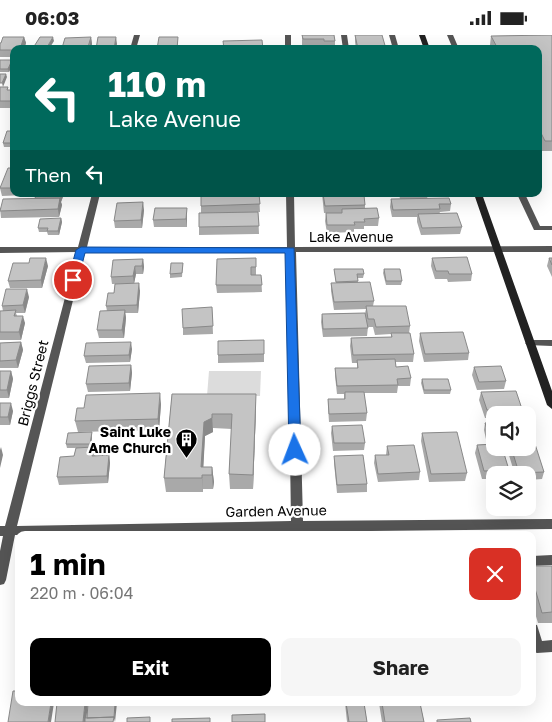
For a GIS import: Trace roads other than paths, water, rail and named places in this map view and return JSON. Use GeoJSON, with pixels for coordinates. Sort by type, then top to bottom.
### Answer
{"type":"FeatureCollection","features":[{"type":"Feature","properties":{"kind":"street","name":"Briggs Street"},"geometry":{"type":"LineString","coordinates":[[0,580],[5,531],[95,197]]}},
{"type":"Feature","properties":{"kind":"street"},"geometry":{"type":"LineString","coordinates":[[290,197],[297,526]]}},
{"type":"Feature","properties":{"kind":"street"},"geometry":{"type":"LineString","coordinates":[[479,197],[552,405]]}},
{"type":"Feature","properties":{"kind":"street"},"geometry":{"type":"LineString","coordinates":[[522,197],[536,228],[552,228]]}},
{"type":"Feature","properties":{"kind":"street","name":"Lake Avenue"},"geometry":{"type":"LineString","coordinates":[[0,250],[498,251],[552,249]]}},
{"type":"Feature","properties":{"kind":"street"},"geometry":{"type":"LineString","coordinates":[[530,343],[552,343]]}},
{"type":"Feature","properties":{"kind":"street","name":"Garden Avenue"},"geometry":{"type":"LineString","coordinates":[[5,531],[297,526],[552,525]]}},
{"type":"Feature","properties":{"kind":"street"},"geometry":{"type":"LineString","coordinates":[[536,561],[552,560]]}},
{"type":"Feature","properties":{"kind":"street"},"geometry":{"type":"LineString","coordinates":[[536,643],[537,647],[552,646]]}},
{"type":"Feature","properties":{"kind":"place","name":"Saint Luke Ame Church"},"geometry":{"type":"Point","coordinates":[187,459]}}]}
